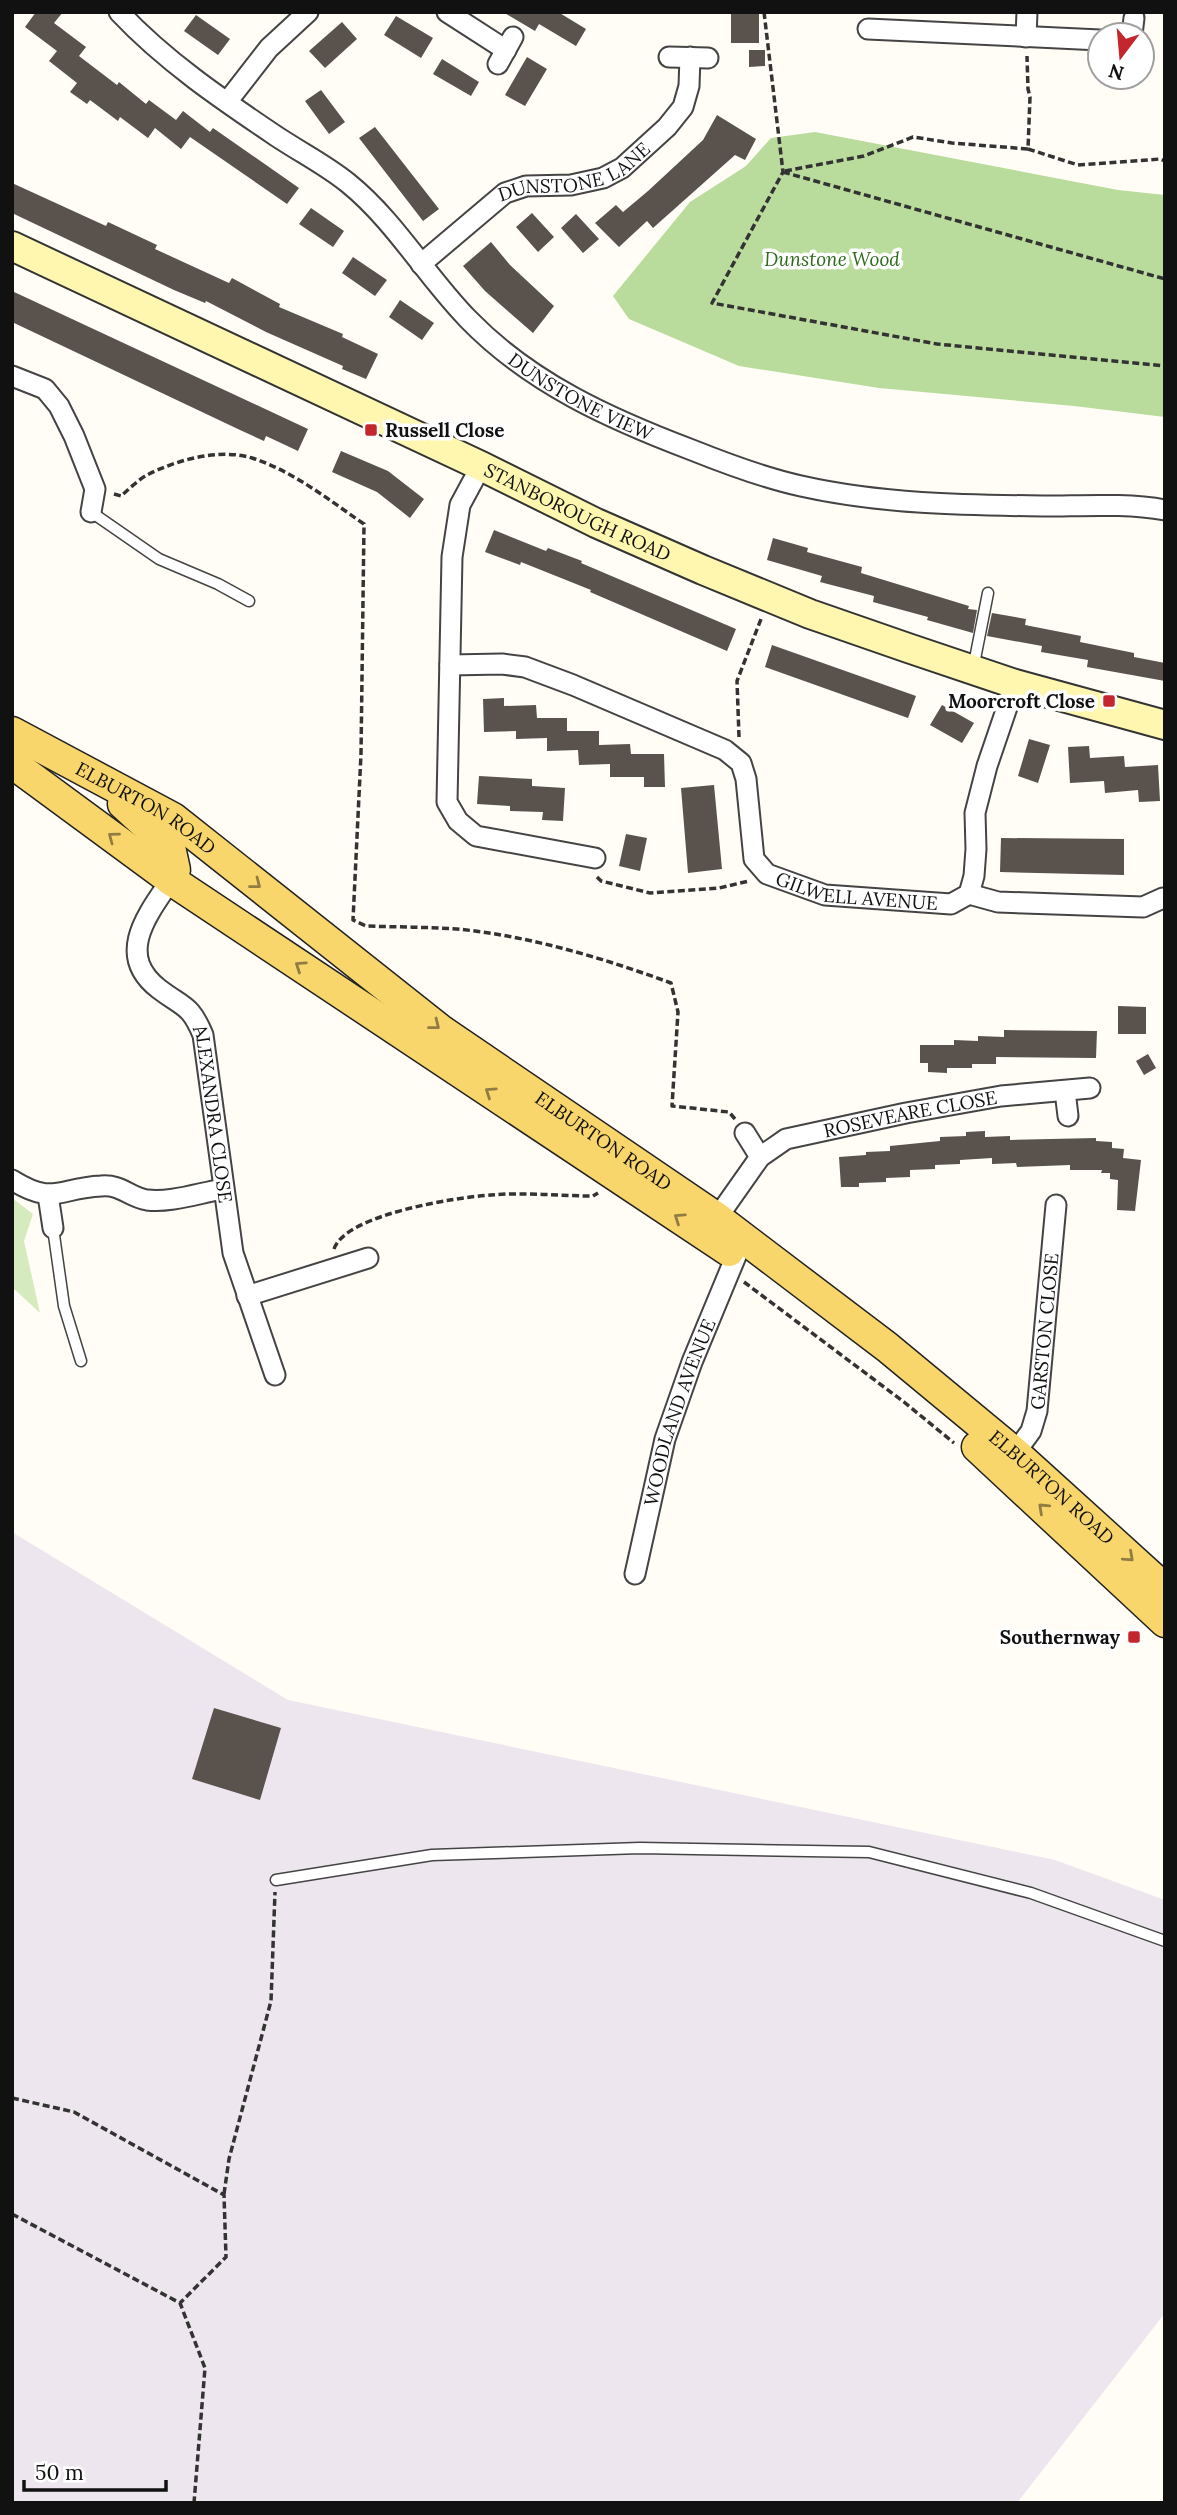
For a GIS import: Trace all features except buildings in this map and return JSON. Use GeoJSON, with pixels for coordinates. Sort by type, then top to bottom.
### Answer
{"type":"FeatureCollection","features":[{"type":"Feature","properties":{"kind":"main road","name":"ELBURTON ROAD"},"geometry":{"type":"LineString","coordinates":[[12,732],[173,818],[442,1031],[717,1218],[887,1347],[1015,1453],[1165,1589]]}},
{"type":"Feature","properties":{"kind":"main road","name":"ELBURTON ROAD"},"geometry":{"type":"LineString","coordinates":[[12,763],[171,880],[736,1256],[876,1362],[950,1424],[1165,1622]]}},
{"type":"Feature","properties":{"kind":"main road"},"geometry":{"type":"LineString","coordinates":[[89,773],[170,847],[174,870],[171,880]]}},
{"type":"Feature","properties":{"kind":"main road"},"geometry":{"type":"LineString","coordinates":[[220,855],[203,877],[201,886],[204,895],[246,924],[263,942]]}},
{"type":"Feature","properties":{"kind":"street","name":"DUNSTONE VIEW"},"geometry":{"type":"LineString","coordinates":[[119,12],[146,41],[227,102],[344,179],[371,202],[468,319],[510,357],[573,399],[631,427],[720,461],[799,486],[876,500],[940,505],[1165,510]]}},
{"type":"Feature","properties":{"kind":"street"},"geometry":{"type":"LineString","coordinates":[[227,102],[268,48],[308,12]]}},
{"type":"Feature","properties":{"kind":"street"},"geometry":{"type":"LineString","coordinates":[[447,12],[506,50]]}},
{"type":"Feature","properties":{"kind":"street"},"geometry":{"type":"LineString","coordinates":[[1026,37],[1027,12]]}},
{"type":"Feature","properties":{"kind":"street"},"geometry":{"type":"LineString","coordinates":[[868,29],[1086,39]]}},
{"type":"Feature","properties":{"kind":"street","name":"DUNSTONE LANE"},"geometry":{"type":"LineString","coordinates":[[421,264],[505,193],[526,186],[571,185],[603,178],[622,168],[667,127],[683,107],[699,57],[669,57]]}},
{"type":"Feature","properties":{"kind":"street","name":"STANBOROUGH ROAD"},"geometry":{"type":"LineString","coordinates":[[12,246],[481,466],[596,523],[770,597],[822,618],[1015,684],[1165,724]]}},
{"type":"Feature","properties":{"kind":"street"},"geometry":{"type":"LineString","coordinates":[[12,376],[45,389],[59,406],[95,489],[91,512]]}},
{"type":"Feature","properties":{"kind":"street"},"geometry":{"type":"LineString","coordinates":[[481,466],[460,505],[452,557],[447,802],[458,821],[476,836],[595,857]]}},
{"type":"Feature","properties":{"kind":"street"},"geometry":{"type":"LineString","coordinates":[[450,665],[502,664],[525,667],[725,750],[737,760]]}},
{"type":"Feature","properties":{"kind":"street"},"geometry":{"type":"LineString","coordinates":[[969,894],[974,876],[975,813],[987,766],[1015,684]]}},
{"type":"Feature","properties":{"kind":"street","name":"GILWELL AVENUE"},"geometry":{"type":"LineString","coordinates":[[737,760],[741,763],[746,779],[754,859],[767,874],[791,884],[825,895],[951,904],[969,894],[998,902],[1143,907],[1163,898]]}},
{"type":"Feature","properties":{"kind":"street","name":"ALEXANDRA CLOSE"},"geometry":{"type":"LineString","coordinates":[[171,880],[151,909],[139,933],[136,948],[145,975],[160,990],[183,1003],[196,1019],[203,1035],[233,1253],[275,1375]]}},
{"type":"Feature","properties":{"kind":"street","name":"ROSEVEARE CLOSE"},"geometry":{"type":"LineString","coordinates":[[717,1218],[760,1157],[786,1139],[1001,1096],[1090,1088]]}},
{"type":"Feature","properties":{"kind":"street"},"geometry":{"type":"LineString","coordinates":[[1065,1091],[1068,1116]]}},
{"type":"Feature","properties":{"kind":"street"},"geometry":{"type":"LineString","coordinates":[[745,1133],[760,1157]]}},
{"type":"Feature","properties":{"kind":"street"},"geometry":{"type":"LineString","coordinates":[[12,1180],[43,1195],[100,1186],[118,1186],[145,1200],[223,1189]]}},
{"type":"Feature","properties":{"kind":"street"},"geometry":{"type":"LineString","coordinates":[[48,1195],[53,1228]]}},
{"type":"Feature","properties":{"kind":"street","name":"GARSTON CLOSE"},"geometry":{"type":"LineString","coordinates":[[1015,1453],[1031,1431],[1037,1412],[1056,1205]]}},
{"type":"Feature","properties":{"kind":"street","name":"WOODLAND AVENUE"},"geometry":{"type":"LineString","coordinates":[[635,1574],[665,1439],[692,1362],[736,1256]]}},
{"type":"Feature","properties":{"kind":"street"},"geometry":{"type":"LineString","coordinates":[[247,1296],[369,1258]]}},
{"type":"Feature","properties":{"kind":"lane"},"geometry":{"type":"LineString","coordinates":[[91,512],[159,559],[218,584],[249,601]]}},
{"type":"Feature","properties":{"kind":"lane"},"geometry":{"type":"LineString","coordinates":[[973,670],[988,593]]}},
{"type":"Feature","properties":{"kind":"lane"},"geometry":{"type":"LineString","coordinates":[[53,1228],[64,1306],[81,1361]]}},
{"type":"Feature","properties":{"kind":"lane"},"geometry":{"type":"LineString","coordinates":[[276,1880],[432,1856],[640,1848],[869,1852],[1031,1893],[1165,1941]]}},
{"type":"Feature","properties":{"kind":"path"},"geometry":{"type":"LineString","coordinates":[[764,12],[783,172],[712,303],[937,344],[1165,366]]}},
{"type":"Feature","properties":{"kind":"path"},"geometry":{"type":"LineString","coordinates":[[1026,37],[1030,97],[1028,149]]}},
{"type":"Feature","properties":{"kind":"path"},"geometry":{"type":"LineString","coordinates":[[783,172],[864,156],[913,137],[1028,149],[1078,165],[1160,159],[1165,161]]}},
{"type":"Feature","properties":{"kind":"path"},"geometry":{"type":"LineString","coordinates":[[783,172],[1165,279]]}},
{"type":"Feature","properties":{"kind":"path"},"geometry":{"type":"LineString","coordinates":[[95,489],[121,496],[145,476],[178,463],[215,454],[251,457],[304,483],[364,524],[361,754],[353,920],[366,926],[458,929],[529,940],[625,966],[671,983],[678,1012],[672,1106],[729,1112],[745,1133]]}},
{"type":"Feature","properties":{"kind":"path"},"geometry":{"type":"LineString","coordinates":[[737,760],[740,727],[737,681],[770,597]]}},
{"type":"Feature","properties":{"kind":"path"},"geometry":{"type":"LineString","coordinates":[[595,857],[601,881],[650,893],[719,888],[745,883],[767,874]]}},
{"type":"Feature","properties":{"kind":"path"},"geometry":{"type":"LineString","coordinates":[[327,1271],[336,1242],[365,1222],[421,1205],[493,1194],[593,1196],[617,1176]]}},
{"type":"Feature","properties":{"kind":"path"},"geometry":{"type":"LineString","coordinates":[[180,2303],[226,2257],[224,2195],[229,2159],[271,2001],[276,1880]]}},
{"type":"Feature","properties":{"kind":"path"},"geometry":{"type":"LineString","coordinates":[[12,2098],[74,2112],[224,2195]]}},
{"type":"Feature","properties":{"kind":"path"},"geometry":{"type":"LineString","coordinates":[[12,2214],[180,2303],[205,2368],[194,2503]]}},
{"type":"Feature","properties":{"kind":"shaded area"},"geometry":{"type":"Polygon","coordinates":[[[12,1532],[288,1700],[1055,1860],[1165,1900],[1165,2313],[1017,2503],[12,2503],[12,1532]]]}},
{"type":"Feature","properties":{"kind":"green space","name":"Dunstone Wood"},"geometry":{"type":"Polygon","coordinates":[[[815,132],[1118,190],[1165,195],[1165,417],[879,388],[739,366],[629,319],[613,296],[690,202],[746,166],[771,138],[815,132]]]}},
{"type":"Feature","properties":{"kind":"green space"},"geometry":{"type":"Polygon","coordinates":[[[12,1198],[33,1214],[24,1241],[40,1313],[12,1287],[12,1198]]]}},
{"type":"Feature","properties":{"kind":"place","name":"Russell Close"},"geometry":{"type":"Point","coordinates":[371,430]}},
{"type":"Feature","properties":{"kind":"place","name":"Moorcroft Close"},"geometry":{"type":"Point","coordinates":[1109,701]}},
{"type":"Feature","properties":{"kind":"place","name":"Southernway"},"geometry":{"type":"Point","coordinates":[1134,1637]}}]}
